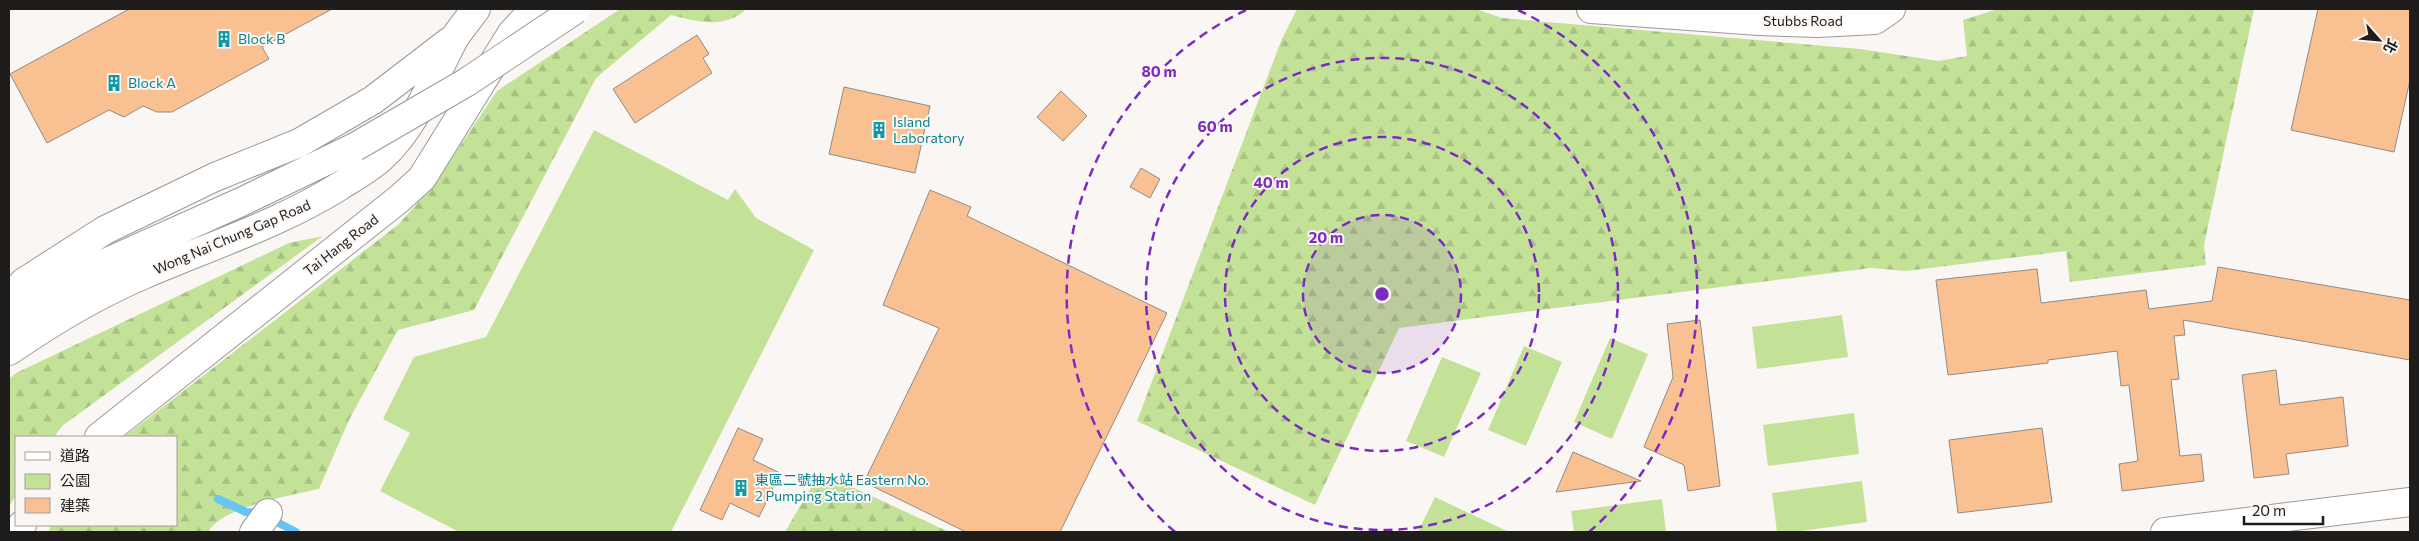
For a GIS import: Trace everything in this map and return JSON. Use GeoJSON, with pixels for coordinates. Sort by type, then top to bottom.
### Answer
{"type":"FeatureCollection","features":[{"type":"Feature","properties":{"kind":"main road","name":"Wong Nai Chung Gap Road"},"geometry":{"type":"LineString","coordinates":[[9,352],[47,325],[90,300],[142,275],[306,206],[360,174],[381,158],[412,120],[455,37],[476,9]]}},
{"type":"Feature","properties":{"kind":"main road","name":"Tai Hang Road"},"geometry":{"type":"LineString","coordinates":[[100,436],[399,199],[422,178],[512,33],[534,9]]}},
{"type":"Feature","properties":{"kind":"main road"},"geometry":{"type":"LineString","coordinates":[[9,326],[44,297],[85,272],[241,202],[355,147],[467,82],[576,9]]}},
{"type":"Feature","properties":{"kind":"main road","name":"Stubbs Road"},"geometry":{"type":"LineString","coordinates":[[1591,9],[1759,21],[1818,23],[1875,20],[1891,9]]}},
{"type":"Feature","properties":{"kind":"main road","name":"Wong Nai Chung Gap Road"},"geometry":{"type":"LineString","coordinates":[[9,298],[24,282],[105,230],[214,177],[299,143],[373,100],[455,37]]}},
{"type":"Feature","properties":{"kind":"main road"},"geometry":{"type":"LineString","coordinates":[[2165,532],[2337,522],[2410,502]]}},
{"type":"Feature","properties":{"kind":"green space"},"geometry":{"type":"Polygon","coordinates":[[[620,9],[746,9],[730,19],[720,22],[691,20],[671,15],[596,78],[474,310],[398,330],[349,420],[319,489],[258,503],[242,509],[215,523],[208,532],[49,532],[50,526],[178,526],[178,436],[125,436],[399,224],[435,183],[497,91],[620,9]]]}},
{"type":"Feature","properties":{"kind":"green space"},"geometry":{"type":"Polygon","coordinates":[[[1297,9],[1476,9],[1502,18],[1860,49],[1939,61],[1967,56],[1963,20],[1998,9],[2254,9],[2204,245],[2206,265],[2070,282],[2066,251],[1906,271],[1871,268],[1399,328],[1315,505],[1137,421],[1281,41],[1297,9]]]}},
{"type":"Feature","properties":{"kind":"green space"},"geometry":{"type":"Polygon","coordinates":[[[594,130],[728,200],[735,189],[756,218],[814,250],[671,532],[459,532],[380,491],[410,433],[383,419],[414,357],[486,337],[594,130]]]}},
{"type":"Feature","properties":{"kind":"green space"},"geometry":{"type":"Polygon","coordinates":[[[323,236],[62,426],[55,436],[15,436],[15,497],[9,507],[9,379],[16,373],[289,243],[323,236]]]}},
{"type":"Feature","properties":{"kind":"green space"},"geometry":{"type":"Polygon","coordinates":[[[1842,315],[1848,357],[1757,369],[1752,327],[1842,315]]]}},
{"type":"Feature","properties":{"kind":"green space"},"geometry":{"type":"Polygon","coordinates":[[[1610,338],[1648,354],[1612,439],[1574,422],[1610,338]]]}},
{"type":"Feature","properties":{"kind":"green space"},"geometry":{"type":"Polygon","coordinates":[[[1524,346],[1562,362],[1526,446],[1488,430],[1524,346]]]}},
{"type":"Feature","properties":{"kind":"green space"},"geometry":{"type":"Polygon","coordinates":[[[1442,357],[1481,373],[1444,457],[1406,441],[1442,357]]]}},
{"type":"Feature","properties":{"kind":"green space"},"geometry":{"type":"Polygon","coordinates":[[[1854,413],[1859,454],[1768,466],[1763,425],[1854,413]]]}},
{"type":"Feature","properties":{"kind":"green space"},"geometry":{"type":"Polygon","coordinates":[[[820,472],[949,532],[785,532],[820,472]]]}},
{"type":"Feature","properties":{"kind":"green space"},"geometry":{"type":"Polygon","coordinates":[[[1862,481],[1867,522],[1794,532],[1777,532],[1772,493],[1862,481]]]}},
{"type":"Feature","properties":{"kind":"green space"},"geometry":{"type":"Polygon","coordinates":[[[1435,497],[1509,532],[1418,532],[1435,497]]]}},
{"type":"Feature","properties":{"kind":"green space"},"geometry":{"type":"Polygon","coordinates":[[[1662,499],[1666,532],[1574,532],[1571,511],[1662,499]]]}},
{"type":"Feature","properties":{"kind":"building"},"geometry":{"type":"Polygon","coordinates":[[[129,9],[332,9],[262,47],[269,59],[172,112],[157,112],[143,106],[124,117],[109,110],[47,143],[10,74],[129,9]]]}},
{"type":"Feature","properties":{"kind":"building"},"geometry":{"type":"Polygon","coordinates":[[[2318,9],[2410,9],[2410,80],[2394,152],[2291,130],[2318,9]]]}},
{"type":"Feature","properties":{"kind":"building"},"geometry":{"type":"Polygon","coordinates":[[[697,35],[709,54],[703,58],[712,73],[635,123],[613,89],[697,35]]]}},
{"type":"Feature","properties":{"kind":"building","name":"Island Laboratory"},"geometry":{"type":"Polygon","coordinates":[[[844,87],[930,106],[915,173],[829,154],[844,87]]]}},
{"type":"Feature","properties":{"kind":"building"},"geometry":{"type":"Polygon","coordinates":[[[1061,91],[1087,116],[1063,141],[1037,117],[1061,91]]]}},
{"type":"Feature","properties":{"kind":"building"},"geometry":{"type":"Polygon","coordinates":[[[1141,168],[1160,179],[1150,198],[1130,187],[1141,168]]]}},
{"type":"Feature","properties":{"kind":"building"},"geometry":{"type":"Polygon","coordinates":[[[930,190],[971,207],[967,216],[1167,313],[1060,532],[966,532],[864,482],[939,328],[883,305],[930,190]]]}},
{"type":"Feature","properties":{"kind":"building"},"geometry":{"type":"Polygon","coordinates":[[[2218,267],[2410,300],[2410,360],[2183,320],[2185,335],[2174,336],[2179,379],[2171,380],[2180,456],[2201,454],[2204,481],[2122,491],[2119,464],[2138,461],[2129,385],[2121,386],[2117,351],[2048,360],[2048,363],[1948,375],[1936,280],[2037,269],[2041,303],[2146,290],[2149,309],[2212,301],[2218,267]]]}},
{"type":"Feature","properties":{"kind":"building"},"geometry":{"type":"Polygon","coordinates":[[[1700,320],[1720,486],[1688,491],[1684,465],[1644,447],[1673,377],[1667,324],[1700,320]]]}},
{"type":"Feature","properties":{"kind":"building"},"geometry":{"type":"Polygon","coordinates":[[[2276,370],[2280,405],[2343,397],[2348,446],[2286,454],[2289,474],[2254,478],[2242,375],[2276,370]]]}},
{"type":"Feature","properties":{"kind":"building","name":"東區二號抽水站 Eastern No. 2 Pumping Station"},"geometry":{"type":"Polygon","coordinates":[[[738,428],[763,439],[753,460],[780,473],[759,517],[730,503],[722,520],[700,510],[738,428]]]}},
{"type":"Feature","properties":{"kind":"building"},"geometry":{"type":"Polygon","coordinates":[[[2042,428],[2052,502],[1958,513],[1949,440],[2042,428]]]}},
{"type":"Feature","properties":{"kind":"building"},"geometry":{"type":"Polygon","coordinates":[[[1573,452],[1641,481],[1556,492],[1573,452]]]}},
{"type":"Feature","properties":{"kind":"waterway"},"geometry":{"type":"LineString","coordinates":[[218,499],[246,512],[261,513]]}},
{"type":"Feature","properties":{"kind":"waterway"},"geometry":{"type":"LineString","coordinates":[[271,519],[296,532]]}},
{"type":"Feature","properties":{"kind":"place","name":"Block B"},"geometry":{"type":"Point","coordinates":[224,39]}},
{"type":"Feature","properties":{"kind":"place","name":"Block A"},"geometry":{"type":"Point","coordinates":[114,83]}},
{"type":"Feature","properties":{"kind":"place","name":"Island Laboratory"},"geometry":{"type":"Point","coordinates":[879,130]}},
{"type":"Feature","properties":{"kind":"place","name":"東區二號抽水站 Eastern No. 2 Pumping Station"},"geometry":{"type":"Point","coordinates":[741,488]}}]}
